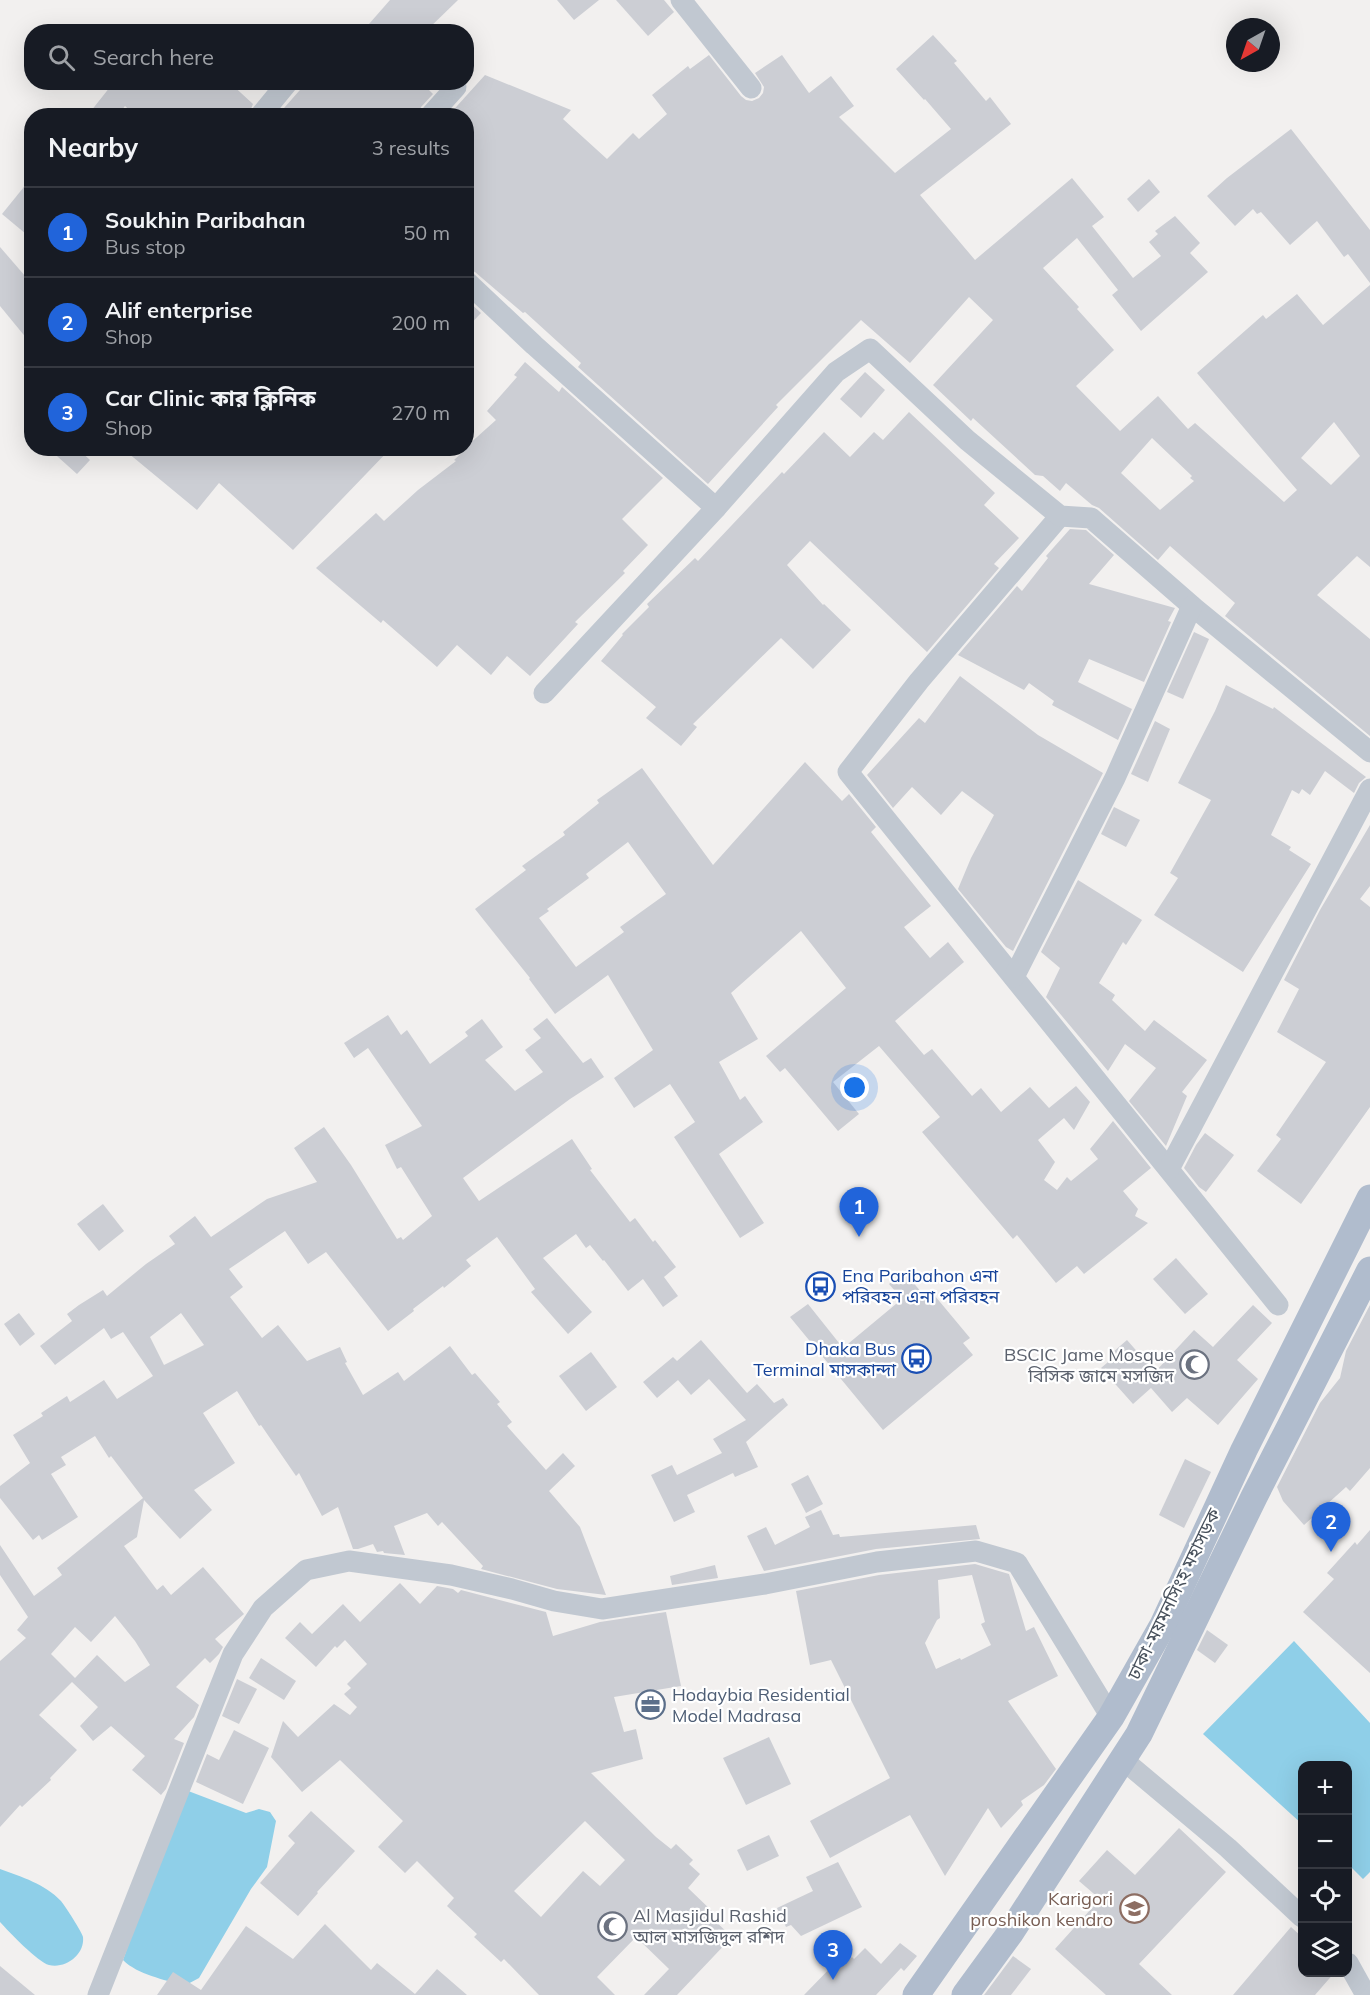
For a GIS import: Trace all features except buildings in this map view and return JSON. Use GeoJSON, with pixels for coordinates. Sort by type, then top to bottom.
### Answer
{"type":"FeatureCollection","features":[{"type":"Feature","properties":{"kind":"main road","name":"ঢাকা-ময়মনসিংহ মহাসড়ক"},"geometry":{"type":"LineString","coordinates":[[916,1995],[1111,1717],[1163,1625],[1244,1450],[1370,1198]]}},
{"type":"Feature","properties":{"kind":"main road","name":"ঢাকা-ময়মনসিংহ মহাসড়ক"},"geometry":{"type":"LineString","coordinates":[[965,1995],[1011,1932],[1139,1734],[1254,1497],[1370,1270]]}},
{"type":"Feature","properties":{"kind":"street"},"geometry":{"type":"LineString","coordinates":[[681,0],[751,87]]}},
{"type":"Feature","properties":{"kind":"street"},"geometry":{"type":"LineString","coordinates":[[267,108],[281,90]]}},
{"type":"Feature","properties":{"kind":"street"},"geometry":{"type":"LineString","coordinates":[[437,108],[453,90]]}},
{"type":"Feature","properties":{"kind":"street"},"geometry":{"type":"LineString","coordinates":[[474,288],[716,508]]}},
{"type":"Feature","properties":{"kind":"street"},"geometry":{"type":"LineString","coordinates":[[544,693],[716,508],[836,372],[870,349],[967,440],[1060,516],[1091,518],[1192,606],[1370,752]]}},
{"type":"Feature","properties":{"kind":"street"},"geometry":{"type":"LineString","coordinates":[[1060,516],[919,681],[848,772],[1278,1305]]}},
{"type":"Feature","properties":{"kind":"street"},"geometry":{"type":"LineString","coordinates":[[1014,977],[1115,778],[1192,606]]}},
{"type":"Feature","properties":{"kind":"street"},"geometry":{"type":"LineString","coordinates":[[1168,1169],[1370,789]]}},
{"type":"Feature","properties":{"kind":"street"},"geometry":{"type":"LineString","coordinates":[[98,1995],[233,1654],[263,1608],[306,1570],[349,1561],[451,1575],[554,1601],[602,1609],[754,1586],[877,1562],[976,1551],[1017,1563],[1111,1717]]}},
{"type":"Feature","properties":{"kind":"street"},"geometry":{"type":"LineString","coordinates":[[1122,1760],[1228,1848],[1298,1913]]}},
{"type":"Feature","properties":{"kind":"street"},"geometry":{"type":"LineString","coordinates":[[1352,1971],[1366,1995]]}},
{"type":"Feature","properties":{"kind":"water"},"geometry":{"type":"Polygon","coordinates":[[[1294,1641],[1370,1723],[1370,1872],[1363,1879],[1352,1868],[1352,1761],[1298,1761],[1298,1820],[1203,1734],[1294,1641]]]}},
{"type":"Feature","properties":{"kind":"water"},"geometry":{"type":"Polygon","coordinates":[[[183,1789],[246,1813],[259,1809],[270,1812],[276,1821],[267,1867],[251,1889],[199,1978],[184,1986],[144,1973],[123,1960],[183,1789]]]}},
{"type":"Feature","properties":{"kind":"water"},"geometry":{"type":"Polygon","coordinates":[[[0,1869],[25,1878],[55,1895],[61,1901],[83,1937],[81,1950],[73,1959],[55,1966],[44,1963],[0,1922],[0,1869]]]}},
{"type":"Feature","properties":{"kind":"place","name":"Soukhin Paribahan"},"geometry":{"type":"Point","coordinates":[859,1237]}},
{"type":"Feature","properties":{"kind":"place","name":"Ena Paribahon এনা পরিবহন এনা পরিবহন"},"geometry":{"type":"Point","coordinates":[821,1286]}},
{"type":"Feature","properties":{"kind":"place","name":"Dhaka Bus Terminal মাসকান্দা"},"geometry":{"type":"Point","coordinates":[917,1359]}},
{"type":"Feature","properties":{"kind":"place","name":"BSCIC Jame Mosque বিসিক জামে মসজিদ"},"geometry":{"type":"Point","coordinates":[1195,1365]}},
{"type":"Feature","properties":{"kind":"place","name":"Alif enterprise"},"geometry":{"type":"Point","coordinates":[1331,1552]}},
{"type":"Feature","properties":{"kind":"place","name":"Hodaybia Residential Model Madrasa"},"geometry":{"type":"Point","coordinates":[651,1705]}},
{"type":"Feature","properties":{"kind":"place","name":"Karigori proshikon kendro"},"geometry":{"type":"Point","coordinates":[1134,1909]}},
{"type":"Feature","properties":{"kind":"place","name":"Al Masjidul Rashid আল মাসজিদুল রশিদ"},"geometry":{"type":"Point","coordinates":[612,1926]}},
{"type":"Feature","properties":{"kind":"place","name":"Car Clinic কার ক্লিনিক"},"geometry":{"type":"Point","coordinates":[833,1980]}}]}
